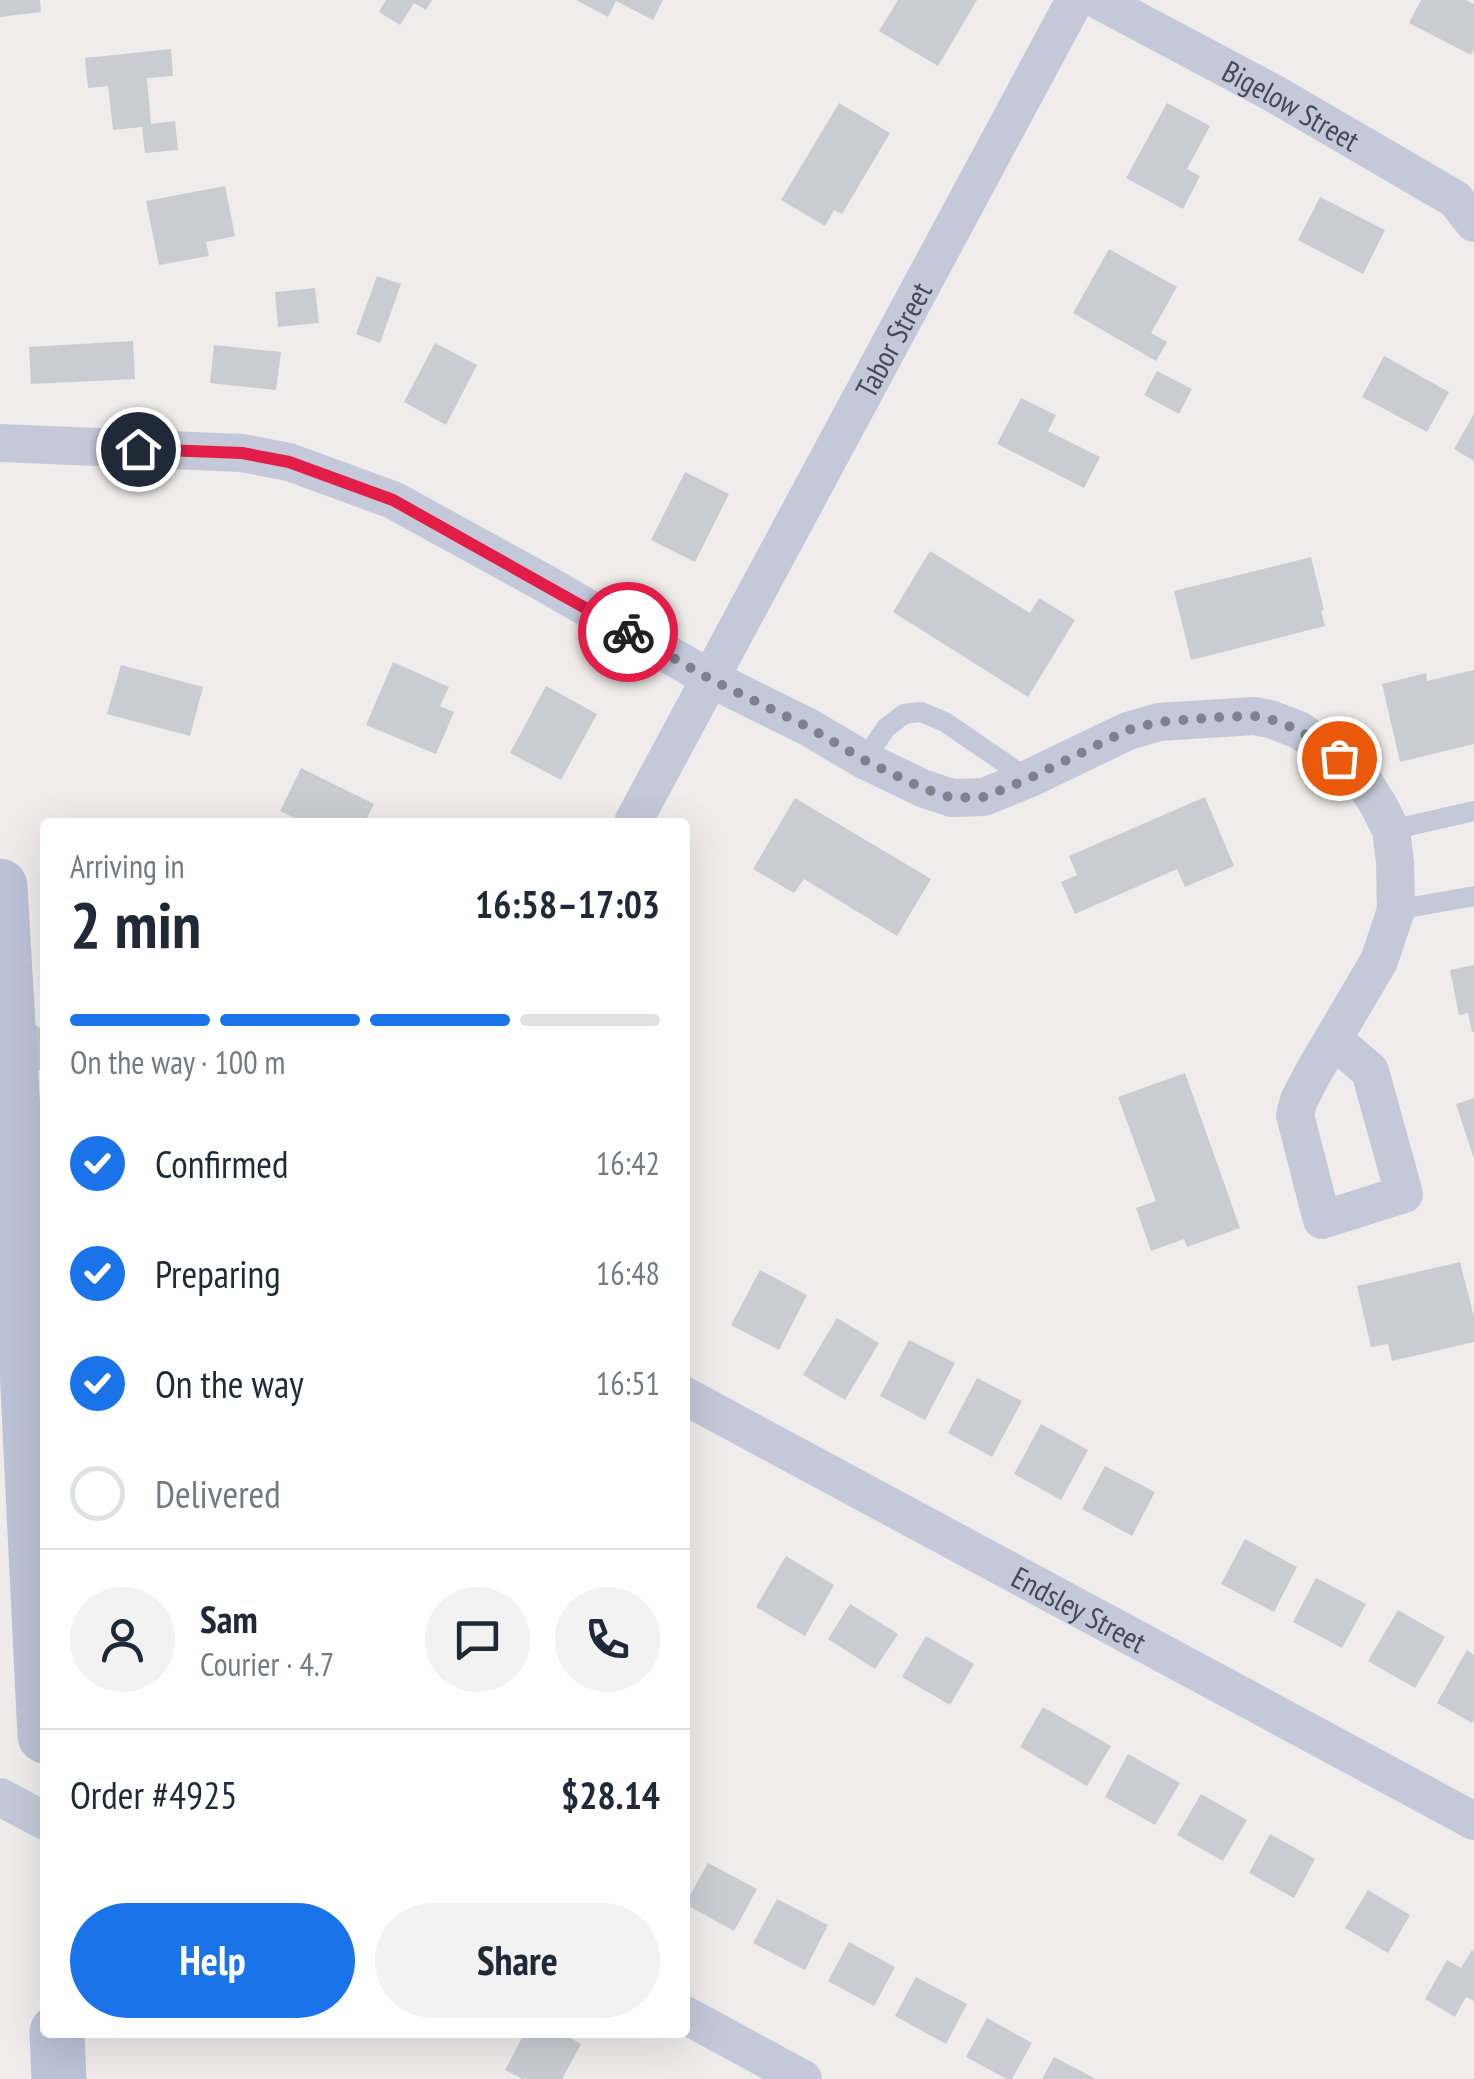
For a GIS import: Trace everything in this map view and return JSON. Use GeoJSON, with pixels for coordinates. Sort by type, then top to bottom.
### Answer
{"type":"FeatureCollection","features":[{"type":"Feature","properties":{"kind":"main road"},"geometry":{"type":"LineString","coordinates":[[0,886],[26,1042],[12,1284],[40,1619]]}},
{"type":"Feature","properties":{"kind":"main road"},"geometry":{"type":"LineString","coordinates":[[57,2038],[59,2079]]}},
{"type":"Feature","properties":{"kind":"street","name":"Tabor Street"},"geometry":{"type":"LineString","coordinates":[[635,818],[1075,0]]}},
{"type":"Feature","properties":{"kind":"street","name":"Bigelow Street"},"geometry":{"type":"LineString","coordinates":[[1098,0],[1455,198],[1474,223]]}},
{"type":"Feature","properties":{"kind":"street"},"geometry":{"type":"LineString","coordinates":[[0,444],[242,453],[289,462],[393,500],[710,679],[810,728],[864,760],[952,798],[984,797],[1144,726],[1254,716],[1299,730],[1362,780],[1390,830],[1395,862],[1396,910],[1379,961],[1334,1040]]}},
{"type":"Feature","properties":{"kind":"street","name":"Endsley Street"},"geometry":{"type":"LineString","coordinates":[[690,1399],[1474,1821]]}},
{"type":"Feature","properties":{"kind":"street"},"geometry":{"type":"LineString","coordinates":[[0,1797],[40,1818]]}},
{"type":"Feature","properties":{"kind":"street"},"geometry":{"type":"LineString","coordinates":[[690,2018],[803,2079]]}},
{"type":"Feature","properties":{"kind":"lane"},"geometry":{"type":"LineString","coordinates":[[864,760],[886,728],[904,714],[920,712],[945,722],[1028,779]]}},
{"type":"Feature","properties":{"kind":"lane"},"geometry":{"type":"LineString","coordinates":[[1390,830],[1474,810]]}},
{"type":"Feature","properties":{"kind":"lane"},"geometry":{"type":"LineString","coordinates":[[1396,910],[1474,896]]}},
{"type":"Feature","properties":{"kind":"building"},"geometry":{"type":"Polygon","coordinates":[[[0,0],[40,0],[41,12],[0,17],[0,0]]]}},
{"type":"Feature","properties":{"kind":"building"},"geometry":{"type":"Polygon","coordinates":[[[386,0],[432,0],[426,10],[414,3],[400,25],[379,12],[386,0]]]}},
{"type":"Feature","properties":{"kind":"building"},"geometry":{"type":"Polygon","coordinates":[[[576,0],[663,0],[653,20],[616,1],[608,17],[576,0]]]}},
{"type":"Feature","properties":{"kind":"building"},"geometry":{"type":"Polygon","coordinates":[[[898,0],[977,0],[938,66],[879,31],[898,0]]]}},
{"type":"Feature","properties":{"kind":"building"},"geometry":{"type":"Polygon","coordinates":[[[1421,0],[1466,0],[1474,4],[1471,55],[1409,23],[1421,0]]]}},
{"type":"Feature","properties":{"kind":"building"},"geometry":{"type":"Polygon","coordinates":[[[171,49],[173,76],[147,78],[151,124],[175,121],[178,150],[145,153],[142,127],[113,130],[108,86],[88,88],[85,58],[171,49]]]}},
{"type":"Feature","properties":{"kind":"building"},"geometry":{"type":"Polygon","coordinates":[[[839,103],[890,133],[842,214],[834,210],[825,226],[781,200],[839,103]]]}},
{"type":"Feature","properties":{"kind":"building"},"geometry":{"type":"Polygon","coordinates":[[[1167,103],[1210,126],[1187,169],[1200,176],[1183,209],[1126,178],[1167,103]]]}},
{"type":"Feature","properties":{"kind":"building"},"geometry":{"type":"Polygon","coordinates":[[[225,186],[235,236],[206,242],[209,256],[159,265],[146,201],[225,186]]]}},
{"type":"Feature","properties":{"kind":"building"},"geometry":{"type":"Polygon","coordinates":[[[1320,197],[1385,230],[1363,274],[1298,240],[1320,197]]]}},
{"type":"Feature","properties":{"kind":"building"},"geometry":{"type":"Polygon","coordinates":[[[1109,249],[1177,287],[1151,333],[1167,342],[1156,361],[1073,313],[1109,249]]]}},
{"type":"Feature","properties":{"kind":"building"},"geometry":{"type":"Polygon","coordinates":[[[377,276],[401,284],[380,343],[356,334],[377,276]]]}},
{"type":"Feature","properties":{"kind":"building"},"geometry":{"type":"Polygon","coordinates":[[[315,288],[319,323],[278,327],[275,292],[315,288]]]}},
{"type":"Feature","properties":{"kind":"building"},"geometry":{"type":"Polygon","coordinates":[[[133,341],[135,379],[31,384],[29,347],[133,341]]]}},
{"type":"Feature","properties":{"kind":"building"},"geometry":{"type":"Polygon","coordinates":[[[435,343],[477,365],[446,425],[404,402],[435,343]]]}},
{"type":"Feature","properties":{"kind":"building"},"geometry":{"type":"Polygon","coordinates":[[[214,345],[281,352],[276,390],[210,383],[214,345]]]}},
{"type":"Feature","properties":{"kind":"building"},"geometry":{"type":"Polygon","coordinates":[[[1384,356],[1449,392],[1427,432],[1362,397],[1384,356]]]}},
{"type":"Feature","properties":{"kind":"building"},"geometry":{"type":"Polygon","coordinates":[[[1157,371],[1192,389],[1179,414],[1144,395],[1157,371]]]}},
{"type":"Feature","properties":{"kind":"building"},"geometry":{"type":"Polygon","coordinates":[[[1021,398],[1056,415],[1048,431],[1100,457],[1084,488],[997,444],[1021,398]]]}},
{"type":"Feature","properties":{"kind":"building"},"geometry":{"type":"Polygon","coordinates":[[[1474,414],[1474,461],[1454,449],[1474,414]]]}},
{"type":"Feature","properties":{"kind":"building"},"geometry":{"type":"Polygon","coordinates":[[[685,472],[729,494],[695,562],[651,540],[685,472]]]}},
{"type":"Feature","properties":{"kind":"building"},"geometry":{"type":"Polygon","coordinates":[[[930,551],[1030,613],[1039,598],[1075,620],[1028,697],[893,612],[930,551]]]}},
{"type":"Feature","properties":{"kind":"building"},"geometry":{"type":"Polygon","coordinates":[[[1311,557],[1325,626],[1191,660],[1174,591],[1311,557]]]}},
{"type":"Feature","properties":{"kind":"building"},"geometry":{"type":"Polygon","coordinates":[[[393,662],[449,687],[440,706],[454,712],[436,754],[366,725],[393,662]]]}},
{"type":"Feature","properties":{"kind":"building"},"geometry":{"type":"Polygon","coordinates":[[[121,665],[203,687],[190,736],[107,714],[121,665]]]}},
{"type":"Feature","properties":{"kind":"building"},"geometry":{"type":"Polygon","coordinates":[[[1474,670],[1474,744],[1400,762],[1382,684],[1426,673],[1427,681],[1474,670]]]}},
{"type":"Feature","properties":{"kind":"building"},"geometry":{"type":"Polygon","coordinates":[[[546,686],[597,714],[561,780],[510,753],[546,686]]]}},
{"type":"Feature","properties":{"kind":"building"},"geometry":{"type":"Polygon","coordinates":[[[301,768],[374,804],[367,818],[295,818],[280,811],[301,768]]]}},
{"type":"Feature","properties":{"kind":"building"},"geometry":{"type":"Polygon","coordinates":[[[1205,797],[1234,866],[1185,887],[1177,869],[1075,914],[1061,882],[1077,875],[1069,856],[1205,797]]]}},
{"type":"Feature","properties":{"kind":"building"},"geometry":{"type":"Polygon","coordinates":[[[795,798],[931,879],[897,936],[804,879],[794,893],[753,869],[795,798]]]}},
{"type":"Feature","properties":{"kind":"building"},"geometry":{"type":"Polygon","coordinates":[[[1474,965],[1472,1032],[1468,1013],[1459,1015],[1450,970],[1474,965]]]}},
{"type":"Feature","properties":{"kind":"building"},"geometry":{"type":"Polygon","coordinates":[[[1185,1073],[1240,1228],[1187,1247],[1184,1239],[1151,1251],[1136,1208],[1156,1201],[1118,1097],[1185,1073]]]}},
{"type":"Feature","properties":{"kind":"building"},"geometry":{"type":"Polygon","coordinates":[[[1474,1098],[1474,1156],[1473,1156],[1456,1104],[1474,1098]]]}},
{"type":"Feature","properties":{"kind":"building"},"geometry":{"type":"Polygon","coordinates":[[[1460,1262],[1474,1317],[1474,1342],[1392,1361],[1388,1344],[1371,1347],[1357,1286],[1460,1262]]]}},
{"type":"Feature","properties":{"kind":"building"},"geometry":{"type":"Polygon","coordinates":[[[760,1270],[807,1295],[779,1350],[731,1325],[760,1270]]]}},
{"type":"Feature","properties":{"kind":"building"},"geometry":{"type":"Polygon","coordinates":[[[837,1318],[879,1343],[845,1400],[803,1375],[837,1318]]]}},
{"type":"Feature","properties":{"kind":"building"},"geometry":{"type":"Polygon","coordinates":[[[909,1340],[955,1363],[925,1420],[880,1396],[909,1340]]]}},
{"type":"Feature","properties":{"kind":"building"},"geometry":{"type":"Polygon","coordinates":[[[977,1378],[1022,1401],[992,1457],[948,1433],[977,1378]]]}},
{"type":"Feature","properties":{"kind":"building"},"geometry":{"type":"Polygon","coordinates":[[[1041,1424],[1088,1450],[1061,1500],[1014,1474],[1041,1424]]]}},
{"type":"Feature","properties":{"kind":"building"},"geometry":{"type":"Polygon","coordinates":[[[1105,1466],[1155,1492],[1132,1536],[1082,1509],[1105,1466]]]}},
{"type":"Feature","properties":{"kind":"building"},"geometry":{"type":"Polygon","coordinates":[[[1245,1539],[1297,1567],[1274,1612],[1221,1584],[1245,1539]]]}},
{"type":"Feature","properties":{"kind":"building"},"geometry":{"type":"Polygon","coordinates":[[[786,1556],[834,1585],[805,1636],[756,1607],[786,1556]]]}},
{"type":"Feature","properties":{"kind":"building"},"geometry":{"type":"Polygon","coordinates":[[[1316,1578],[1366,1604],[1342,1648],[1293,1622],[1316,1578]]]}},
{"type":"Feature","properties":{"kind":"building"},"geometry":{"type":"Polygon","coordinates":[[[850,1604],[898,1634],[875,1669],[828,1639],[850,1604]]]}},
{"type":"Feature","properties":{"kind":"building"},"geometry":{"type":"Polygon","coordinates":[[[1398,1610],[1445,1637],[1415,1688],[1368,1661],[1398,1610]]]}},
{"type":"Feature","properties":{"kind":"building"},"geometry":{"type":"Polygon","coordinates":[[[926,1636],[974,1664],[950,1705],[902,1677],[926,1636]]]}},
{"type":"Feature","properties":{"kind":"building"},"geometry":{"type":"Polygon","coordinates":[[[1467,1650],[1474,1655],[1472,1723],[1437,1703],[1467,1650]]]}},
{"type":"Feature","properties":{"kind":"building"},"geometry":{"type":"Polygon","coordinates":[[[1043,1707],[1111,1746],[1087,1786],[1020,1747],[1043,1707]]]}},
{"type":"Feature","properties":{"kind":"building"},"geometry":{"type":"Polygon","coordinates":[[[1128,1754],[1180,1783],[1155,1825],[1105,1797],[1128,1754]]]}},
{"type":"Feature","properties":{"kind":"building"},"geometry":{"type":"Polygon","coordinates":[[[1201,1794],[1247,1820],[1223,1861],[1177,1835],[1201,1794]]]}},
{"type":"Feature","properties":{"kind":"building"},"geometry":{"type":"Polygon","coordinates":[[[1270,1834],[1315,1859],[1294,1898],[1249,1873],[1270,1834]]]}},
{"type":"Feature","properties":{"kind":"building"},"geometry":{"type":"Polygon","coordinates":[[[708,1863],[757,1889],[734,1931],[690,1907],[690,1895],[708,1863]]]}},
{"type":"Feature","properties":{"kind":"building"},"geometry":{"type":"Polygon","coordinates":[[[1368,1890],[1410,1915],[1388,1953],[1345,1928],[1368,1890]]]}},
{"type":"Feature","properties":{"kind":"building"},"geometry":{"type":"Polygon","coordinates":[[[777,1899],[828,1925],[805,1970],[753,1943],[777,1899]]]}},
{"type":"Feature","properties":{"kind":"building"},"geometry":{"type":"Polygon","coordinates":[[[849,1942],[895,1967],[874,2006],[828,1981],[849,1942]]]}},
{"type":"Feature","properties":{"kind":"building"},"geometry":{"type":"Polygon","coordinates":[[[1472,1950],[1474,2001],[1466,1997],[1455,2017],[1425,1999],[1447,1960],[1461,1968],[1472,1950]]]}},
{"type":"Feature","properties":{"kind":"building"},"geometry":{"type":"Polygon","coordinates":[[[916,1977],[967,2004],[946,2044],[895,2016],[916,1977]]]}},
{"type":"Feature","properties":{"kind":"building"},"geometry":{"type":"Polygon","coordinates":[[[987,2018],[1032,2043],[1012,2079],[966,2057],[987,2018]]]}},
{"type":"Feature","properties":{"kind":"building"},"geometry":{"type":"Polygon","coordinates":[[[522,2038],[570,2038],[581,2044],[562,2079],[522,2079],[505,2070],[522,2038]]]}},
{"type":"Feature","properties":{"kind":"building"},"geometry":{"type":"Polygon","coordinates":[[[1054,2057],[1096,2079],[1042,2079],[1054,2057]]]}},
{"type":"Feature","properties":{"kind":"way so far"},"geometry":{"type":"LineString","coordinates":[[628,632],[864,760],[952,798],[984,797],[1128,730],[1158,722],[1254,716],[1270,719],[1299,730],[1339,758]]}},
{"type":"Feature","properties":{"kind":"route"},"geometry":{"type":"LineString","coordinates":[[138,449],[242,453],[289,462],[393,500],[628,632]]}}]}
